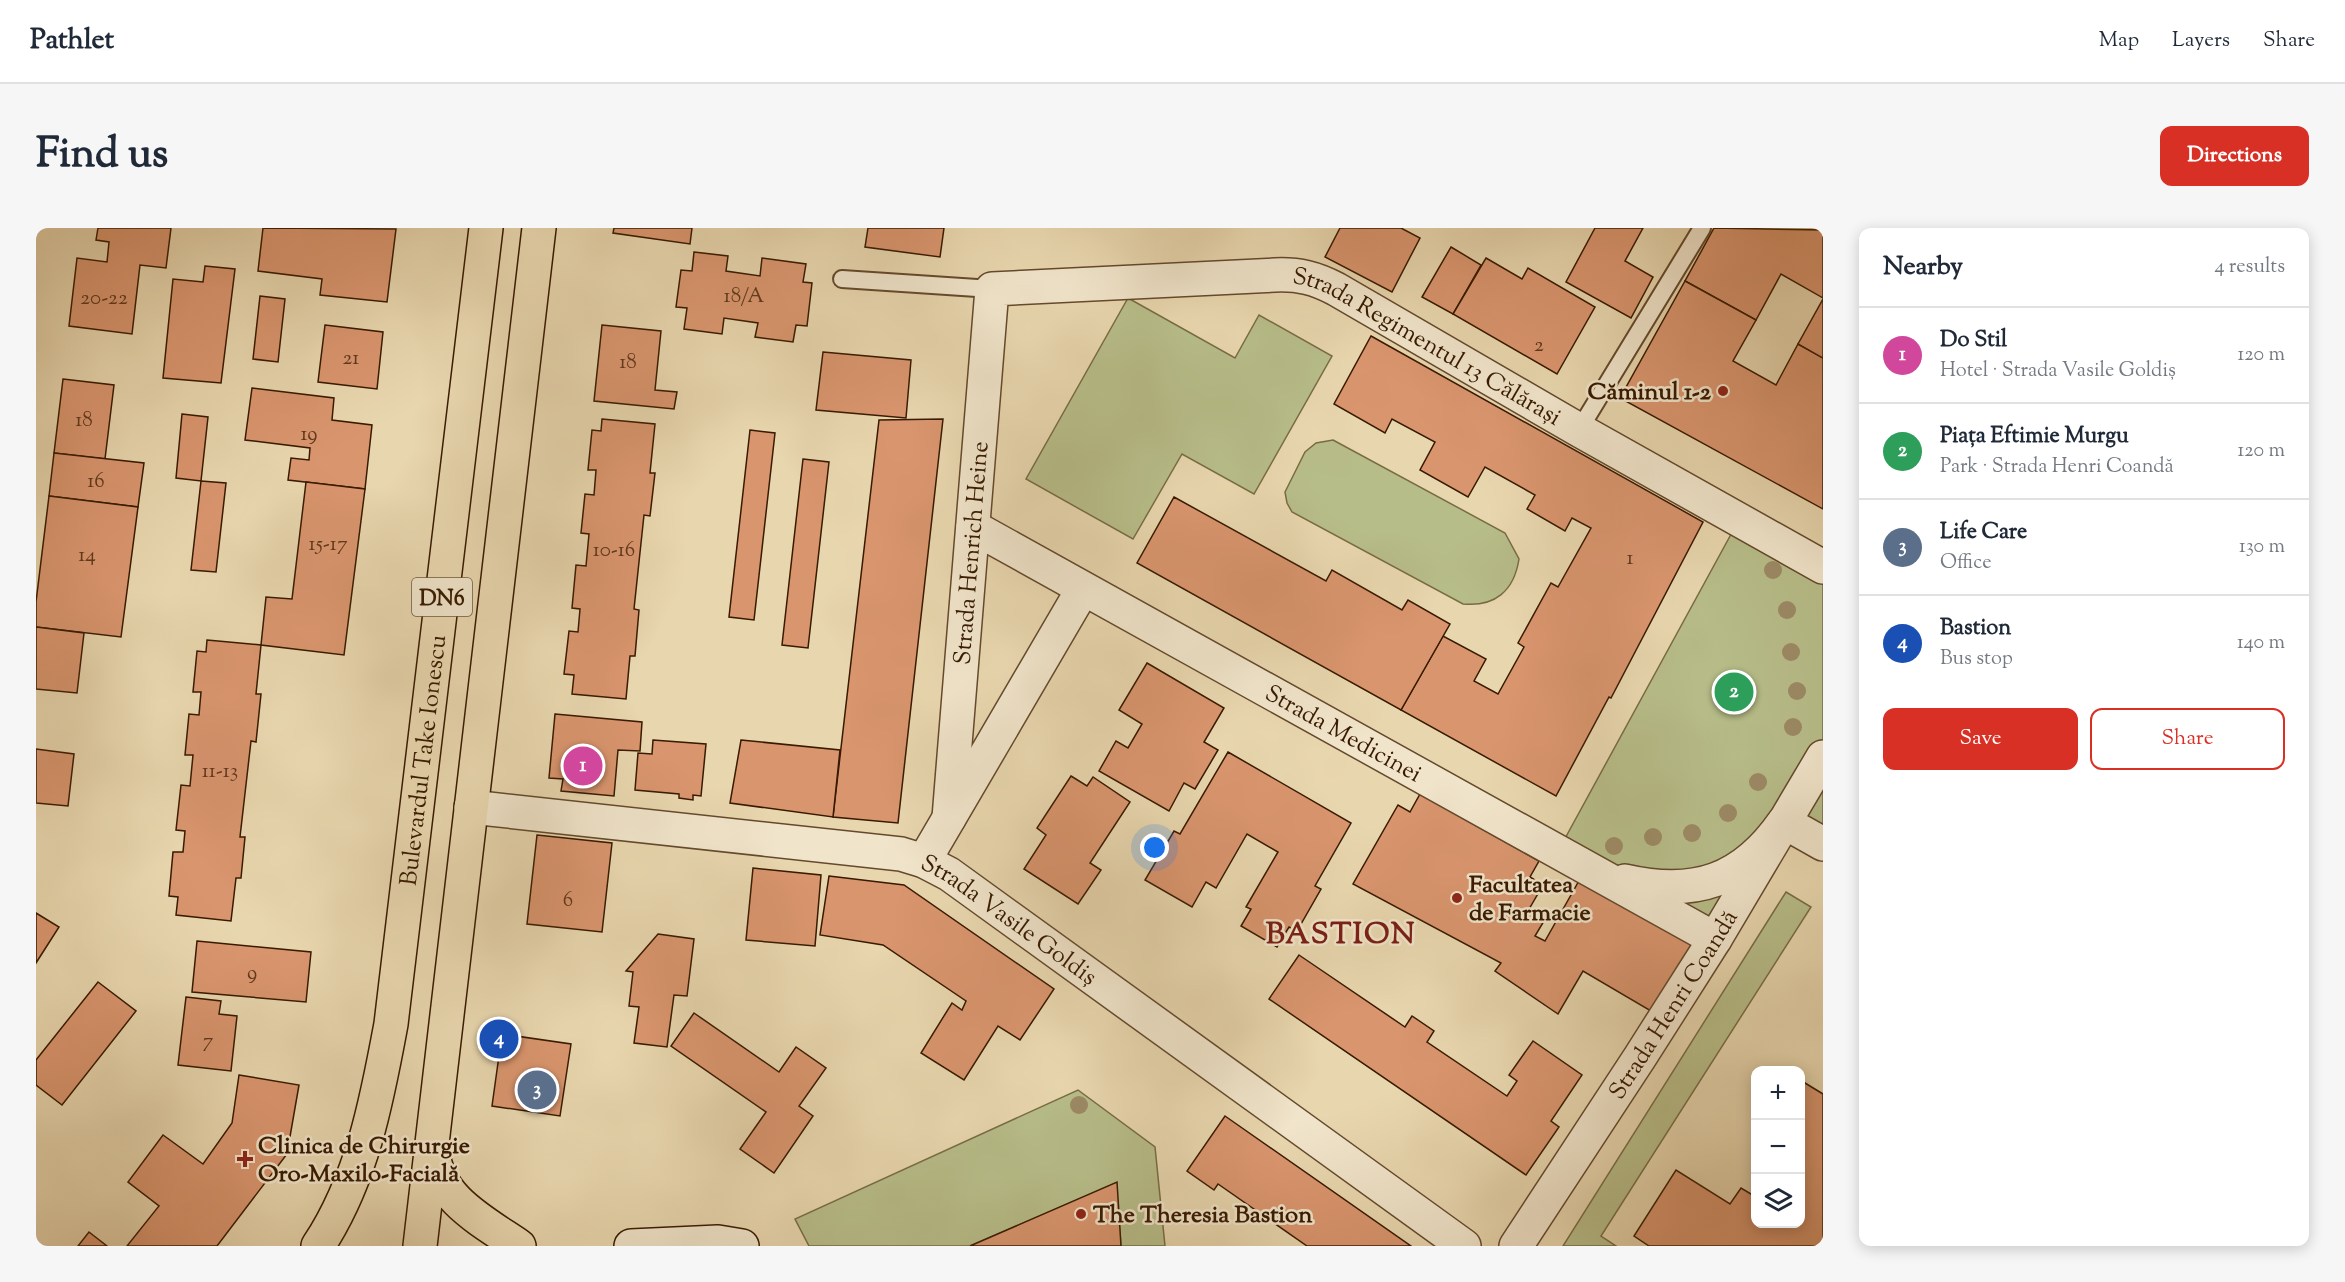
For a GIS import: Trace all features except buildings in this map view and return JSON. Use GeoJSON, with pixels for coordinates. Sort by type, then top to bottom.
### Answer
{"type":"FeatureCollection","features":[{"type":"Feature","properties":{"kind":"main road","name":"Bulevardul Take Ionescu"},"geometry":{"type":"LineString","coordinates":[[318,1246],[339,1209],[367,1137],[391,1024],[486,228]]}},
{"type":"Feature","properties":{"kind":"main road","name":"DN6"},"geometry":{"type":"LineString","coordinates":[[420,1246],[539,228]]}},
{"type":"Feature","properties":{"kind":"main road"},"geometry":{"type":"LineString","coordinates":[[435,1118],[434,1158],[445,1186],[453,1197],[473,1215],[519,1246]]}},
{"type":"Feature","properties":{"kind":"street","name":"Strada Regimentul 13 Călărași"},"geometry":{"type":"LineString","coordinates":[[992,289],[1302,276],[1336,289],[1823,567]]}},
{"type":"Feature","properties":{"kind":"street","name":"Strada Henrich Heine"},"geometry":{"type":"LineString","coordinates":[[949,818],[992,289]]}},
{"type":"Feature","properties":{"kind":"street","name":"Strada Medicinei"},"geometry":{"type":"LineString","coordinates":[[973,527],[1715,939]]}},
{"type":"Feature","properties":{"kind":"street"},"geometry":{"type":"LineString","coordinates":[[1774,539],[1804,565],[1823,586]]}},
{"type":"Feature","properties":{"kind":"street"},"geometry":{"type":"LineString","coordinates":[[924,861],[1083,589]]}},
{"type":"Feature","properties":{"kind":"street","name":"Strada Henri Coandă"},"geometry":{"type":"LineString","coordinates":[[1516,1246],[1715,939],[1823,757]]}},
{"type":"Feature","properties":{"kind":"street","name":"Strada Vasile Goldiș"},"geometry":{"type":"LineString","coordinates":[[471,807],[901,854],[924,861],[949,874],[1464,1246]]}},
{"type":"Feature","properties":{"kind":"street"},"geometry":{"type":"LineString","coordinates":[[1584,867],[1627,881],[1659,887],[1699,885],[1722,878],[1746,863],[1769,843],[1784,822],[1823,844]]}},
{"type":"Feature","properties":{"kind":"street"},"geometry":{"type":"LineString","coordinates":[[631,1246],[718,1242],[742,1246]]}},
{"type":"Feature","properties":{"kind":"lane"},"geometry":{"type":"LineString","coordinates":[[1580,430],[1702,228]]}},
{"type":"Feature","properties":{"kind":"lane"},"geometry":{"type":"LineString","coordinates":[[842,279],[992,289]]}},
{"type":"Feature","properties":{"kind":"green space"},"geometry":{"type":"Polygon","coordinates":[[[1128,298],[1235,358],[1259,315],[1332,356],[1254,494],[1182,454],[1133,539],[1026,479],[1128,298]]]}},
{"type":"Feature","properties":{"kind":"green space"},"geometry":{"type":"Polygon","coordinates":[[[1333,440],[1505,533],[1519,559],[1513,580],[1508,588],[1501,595],[1485,603],[1463,604],[1292,512],[1285,492],[1305,452],[1316,443],[1333,440]]]}},
{"type":"Feature","properties":{"kind":"green space"},"geometry":{"type":"Polygon","coordinates":[[[1735,527],[1823,577],[1823,829],[1786,808],[1712,931],[1562,844],[1735,527]]]}},
{"type":"Feature","properties":{"kind":"green space"},"geometry":{"type":"Polygon","coordinates":[[[1786,892],[1811,907],[1601,1236],[1616,1246],[1563,1246],[1786,892]]]}},
{"type":"Feature","properties":{"kind":"green space"},"geometry":{"type":"Polygon","coordinates":[[[1078,1090],[1155,1147],[1165,1246],[1121,1246],[1116,1183],[970,1246],[809,1246],[795,1219],[1078,1090]]]}},
{"type":"Feature","properties":{"kind":"place","name":"Căminul 1-2"},"geometry":{"type":"Point","coordinates":[1723,391]}},
{"type":"Feature","properties":{"kind":"place","name":"Piața Eftimie Murgu"},"geometry":{"type":"Point","coordinates":[1734,692]}},
{"type":"Feature","properties":{"kind":"place","name":"Do Stil"},"geometry":{"type":"Point","coordinates":[583,766]}},
{"type":"Feature","properties":{"kind":"place","name":"Facultatea de Farmacie"},"geometry":{"type":"Point","coordinates":[1457,898]}},
{"type":"Feature","properties":{"kind":"place","name":"Bastion"},"geometry":{"type":"Point","coordinates":[499,1039]}},
{"type":"Feature","properties":{"kind":"place","name":"Life Care"},"geometry":{"type":"Point","coordinates":[537,1090]}},
{"type":"Feature","properties":{"kind":"place","name":"Clinica de Chirurgie Oro-Maxilo-Facială"},"geometry":{"type":"Point","coordinates":[245,1159]}},
{"type":"Feature","properties":{"kind":"place","name":"The Theresia Bastion"},"geometry":{"type":"Point","coordinates":[1081,1214]}},
{"type":"Feature","properties":{"kind":"district","name":"BASTION"},"geometry":{"type":"Point","coordinates":[1341,933]}}]}
